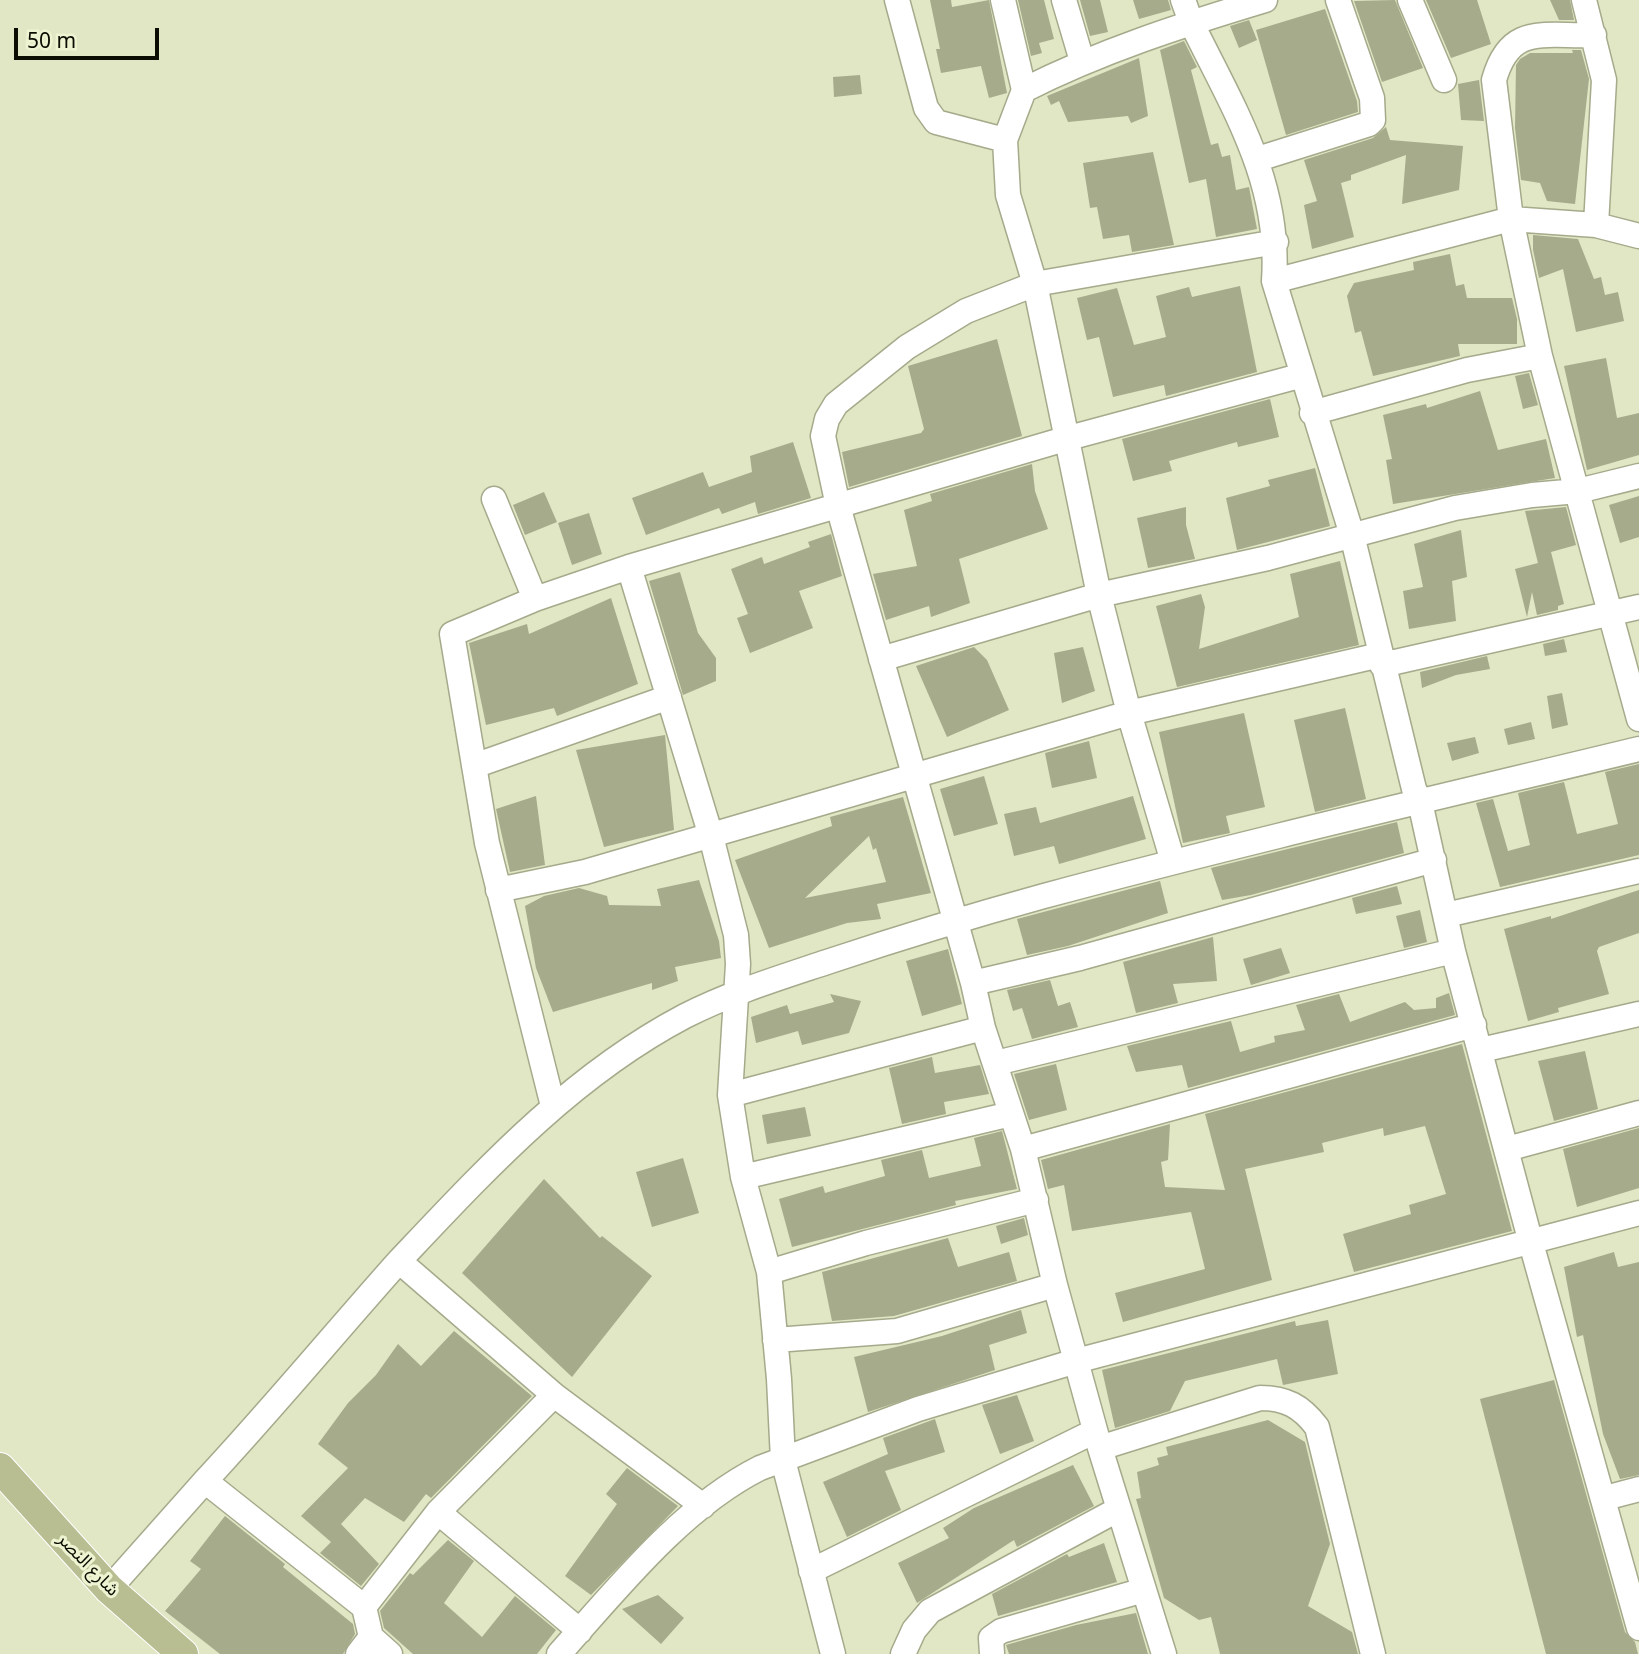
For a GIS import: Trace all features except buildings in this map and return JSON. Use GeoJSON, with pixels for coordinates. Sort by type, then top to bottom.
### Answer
{"type":"FeatureCollection","features":[{"type":"Feature","properties":{"kind":"main road","name":"شارع النصر"},"geometry":{"type":"LineString","coordinates":[[0,1468],[109,1589],[183,1654]]}},
{"type":"Feature","properties":{"kind":"street"},"geometry":{"type":"LineString","coordinates":[[897,0],[926,108],[936,121],[1005,140]]}},
{"type":"Feature","properties":{"kind":"street"},"geometry":{"type":"LineString","coordinates":[[1003,0],[1024,90],[1005,140],[1008,195],[1035,284],[1099,595],[1129,713],[1173,862]]}},
{"type":"Feature","properties":{"kind":"street"},"geometry":{"type":"LineString","coordinates":[[1065,0],[1082,61]]}},
{"type":"Feature","properties":{"kind":"street"},"geometry":{"type":"LineString","coordinates":[[1024,90],[1187,11],[1265,0]]}},
{"type":"Feature","properties":{"kind":"street"},"geometry":{"type":"LineString","coordinates":[[1258,159],[1369,124],[1373,120],[1372,98],[1338,0]]}},
{"type":"Feature","properties":{"kind":"street"},"geometry":{"type":"LineString","coordinates":[[1410,0],[1444,80]]}},
{"type":"Feature","properties":{"kind":"street"},"geometry":{"type":"LineString","coordinates":[[1584,0],[1604,80],[1596,225]]}},
{"type":"Feature","properties":{"kind":"street"},"geometry":{"type":"LineString","coordinates":[[1187,11],[1258,159],[1276,242],[1275,281],[1312,413],[1352,535],[1381,660],[1420,802],[1453,951],[1531,1243],[1605,1498],[1632,1573],[1639,1628]]}},
{"type":"Feature","properties":{"kind":"street"},"geometry":{"type":"LineString","coordinates":[[1594,35],[1529,37],[1513,42],[1500,58],[1494,80],[1511,219],[1540,356],[1639,719]]}},
{"type":"Feature","properties":{"kind":"street"},"geometry":{"type":"LineString","coordinates":[[1275,281],[1511,219],[1596,225],[1639,236]]}},
{"type":"Feature","properties":{"kind":"street"},"geometry":{"type":"LineString","coordinates":[[1164,1654],[1097,1439],[1055,1285],[1023,1149],[983,1028],[973,983],[838,506],[823,436],[827,419],[836,404],[907,347],[965,311],[1035,284],[1276,242]]}},
{"type":"Feature","properties":{"kind":"street"},"geometry":{"type":"LineString","coordinates":[[1312,413],[1467,370],[1540,356]]}},
{"type":"Feature","properties":{"kind":"street"},"geometry":{"type":"LineString","coordinates":[[553,1106],[498,890],[452,634],[535,599],[629,568],[1065,439],[1303,375]]}},
{"type":"Feature","properties":{"kind":"street"},"geometry":{"type":"LineString","coordinates":[[881,659],[1099,595],[1268,558],[1455,508],[1532,495],[1578,491],[1639,476]]}},
{"type":"Feature","properties":{"kind":"street"},"geometry":{"type":"LineString","coordinates":[[494,499],[535,599]]}},
{"type":"Feature","properties":{"kind":"street"},"geometry":{"type":"LineString","coordinates":[[629,568],[711,836],[736,935],[736,993],[730,1095],[743,1177],[769,1272],[783,1460],[833,1654]]}},
{"type":"Feature","properties":{"kind":"street"},"geometry":{"type":"LineString","coordinates":[[498,890],[585,872],[1129,713],[1639,607]]}},
{"type":"Feature","properties":{"kind":"street"},"geometry":{"type":"LineString","coordinates":[[474,766],[669,697]]}},
{"type":"Feature","properties":{"kind":"street"},"geometry":{"type":"LineString","coordinates":[[109,1589],[399,1261],[507,1147],[592,1076],[683,1017],[736,993],[955,920],[1173,862],[1639,749]]}},
{"type":"Feature","properties":{"kind":"street"},"geometry":{"type":"LineString","coordinates":[[973,983],[1080,958],[1434,860]]}},
{"type":"Feature","properties":{"kind":"street"},"geometry":{"type":"LineString","coordinates":[[1446,915],[1639,871]]}},
{"type":"Feature","properties":{"kind":"street"},"geometry":{"type":"LineString","coordinates":[[996,1063],[1453,951]]}},
{"type":"Feature","properties":{"kind":"street"},"geometry":{"type":"LineString","coordinates":[[1481,1050],[1639,1014]]}},
{"type":"Feature","properties":{"kind":"street"},"geometry":{"type":"LineString","coordinates":[[1023,1149],[1474,1026]]}},
{"type":"Feature","properties":{"kind":"street"},"geometry":{"type":"LineString","coordinates":[[730,1095],[983,1028]]}},
{"type":"Feature","properties":{"kind":"street"},"geometry":{"type":"LineString","coordinates":[[1507,1149],[1639,1113]]}},
{"type":"Feature","properties":{"kind":"street"},"geometry":{"type":"LineString","coordinates":[[743,1177],[1011,1114]]}},
{"type":"Feature","properties":{"kind":"street"},"geometry":{"type":"LineString","coordinates":[[769,1272],[866,1243],[1036,1200]]}},
{"type":"Feature","properties":{"kind":"street"},"geometry":{"type":"LineString","coordinates":[[559,1654],[681,1524],[735,1480],[783,1460],[918,1409],[1076,1361],[1639,1213]]}},
{"type":"Feature","properties":{"kind":"street"},"geometry":{"type":"LineString","coordinates":[[399,1261],[554,1395],[703,1506]]}},
{"type":"Feature","properties":{"kind":"street"},"geometry":{"type":"LineString","coordinates":[[775,1340],[897,1331],[1055,1285]]}},
{"type":"Feature","properties":{"kind":"street"},"geometry":{"type":"LineString","coordinates":[[390,1654],[364,1646],[364,1607],[438,1512],[554,1395]]}},
{"type":"Feature","properties":{"kind":"street"},"geometry":{"type":"LineString","coordinates":[[811,1571],[1097,1439],[1260,1398],[1285,1401],[1307,1413],[1318,1427],[1373,1654]]}},
{"type":"Feature","properties":{"kind":"street"},"geometry":{"type":"LineString","coordinates":[[205,1481],[364,1607]]}},
{"type":"Feature","properties":{"kind":"street"},"geometry":{"type":"LineString","coordinates":[[1605,1498],[1639,1489]]}},
{"type":"Feature","properties":{"kind":"street"},"geometry":{"type":"LineString","coordinates":[[902,1654],[915,1630],[930,1611],[1119,1509]]}},
{"type":"Feature","properties":{"kind":"street"},"geometry":{"type":"LineString","coordinates":[[438,1512],[580,1631]]}},
{"type":"Feature","properties":{"kind":"street"},"geometry":{"type":"LineString","coordinates":[[992,1654],[991,1638],[1001,1631],[1144,1590]]}}]}
